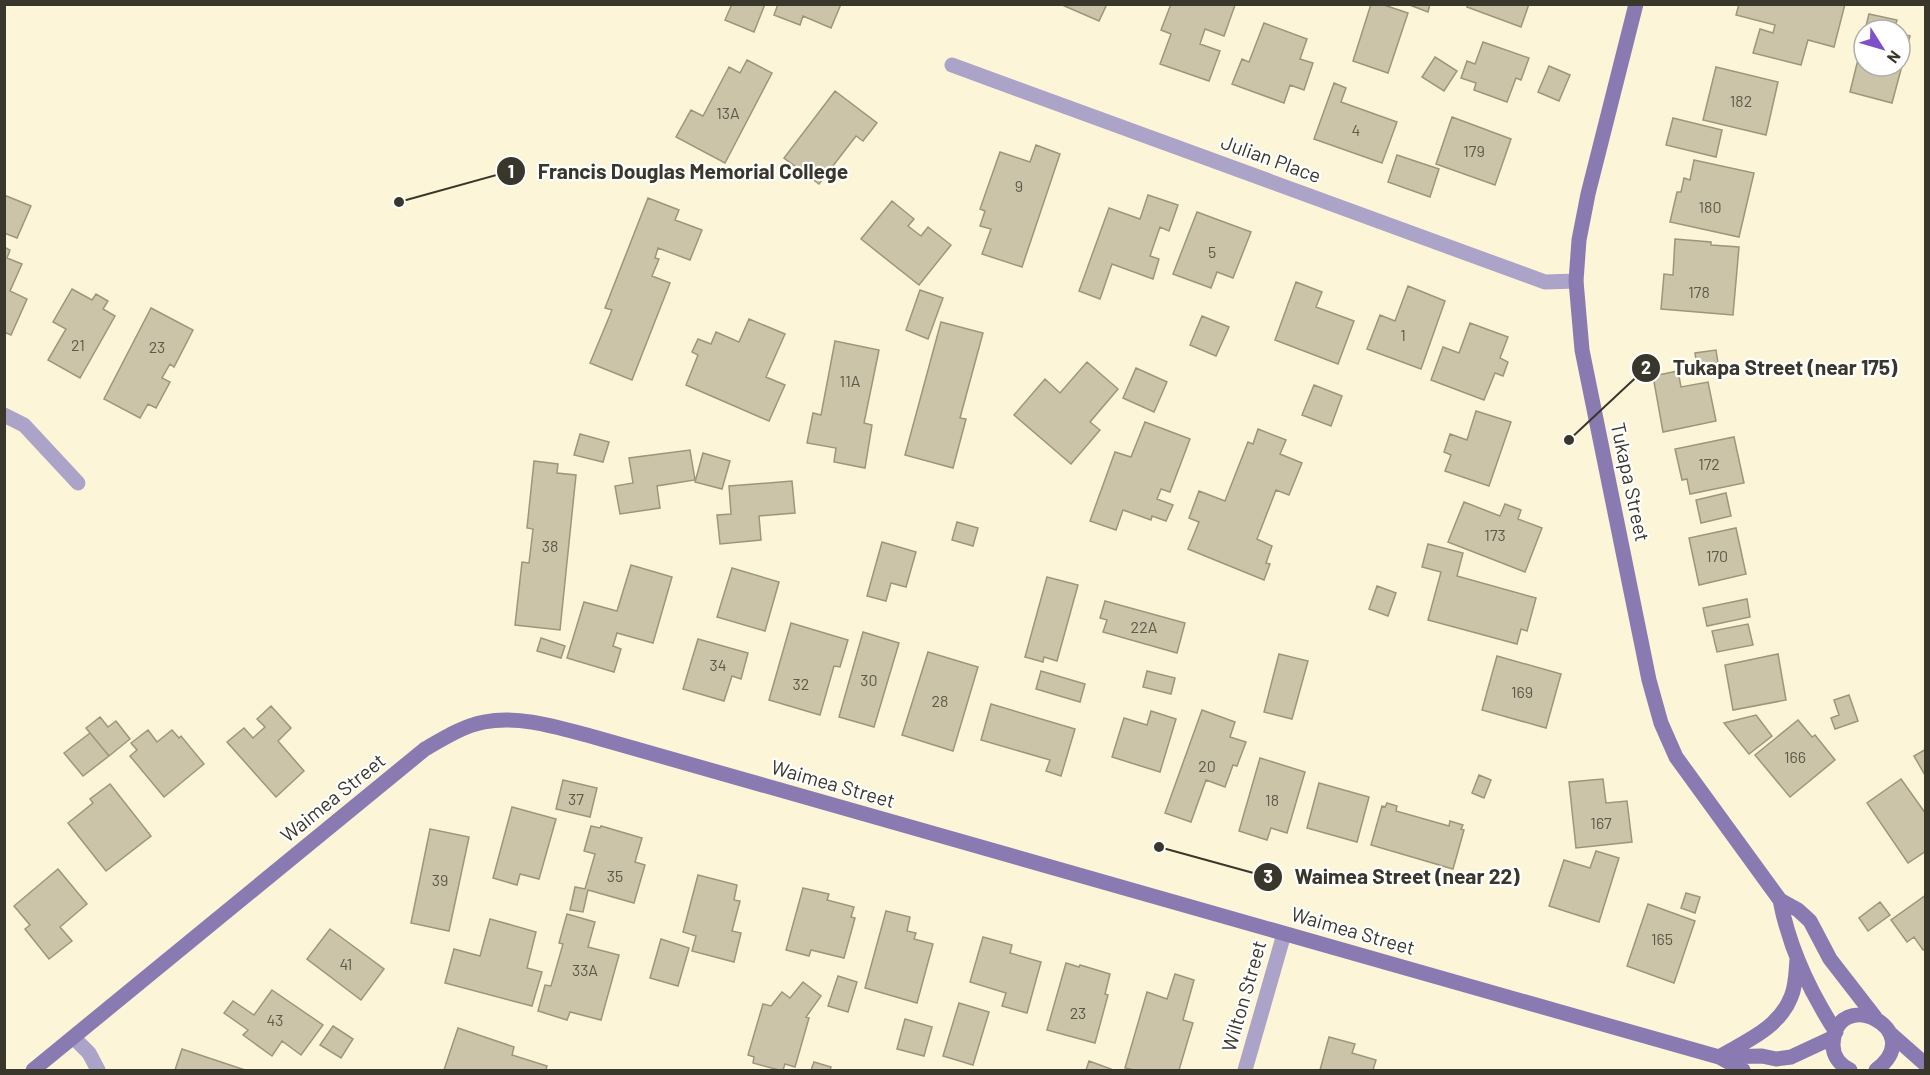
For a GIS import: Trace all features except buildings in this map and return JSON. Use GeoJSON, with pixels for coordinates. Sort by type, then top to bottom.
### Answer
{"type":"FeatureCollection","features":[{"type":"Feature","properties":{"kind":"main road","name":"Tukapa Street"},"geometry":{"type":"LineString","coordinates":[[1636,4],[1588,194],[1579,240],[1576,281],[1582,350],[1649,680],[1661,723],[1676,757],[1780,900],[1797,959],[1835,1035],[1833,1048],[1836,1059],[1850,1071]]}},
{"type":"Feature","properties":{"kind":"main road","name":"Waimea Street"},"geometry":{"type":"LineString","coordinates":[[33,1071],[425,749],[455,732],[483,722],[512,720],[550,726],[594,737],[1719,1057],[1743,1071]]}},
{"type":"Feature","properties":{"kind":"main road","name":"Tukapa Street"},"geometry":{"type":"LineString","coordinates":[[1780,900],[1798,910],[1810,921],[1830,959],[1891,1034]]}},
{"type":"Feature","properties":{"kind":"main road"},"geometry":{"type":"LineString","coordinates":[[1719,1057],[1768,1028],[1783,1014],[1792,995],[1797,959]]}},
{"type":"Feature","properties":{"kind":"main road","name":"Waimea Street"},"geometry":{"type":"LineString","coordinates":[[1719,1057],[1762,1056],[1776,1059],[1791,1057],[1835,1035],[1842,1022],[1852,1016],[1875,1017]]}},
{"type":"Feature","properties":{"kind":"main road"},"geometry":{"type":"LineString","coordinates":[[1891,1034],[1926,1065]]}},
{"type":"Feature","properties":{"kind":"main road"},"geometry":{"type":"LineString","coordinates":[[1876,1071],[1890,1056],[1891,1034]]}},
{"type":"Feature","properties":{"kind":"street","name":"Julian Place"},"geometry":{"type":"LineString","coordinates":[[952,65],[1545,282],[1576,281]]}},
{"type":"Feature","properties":{"kind":"street"},"geometry":{"type":"LineString","coordinates":[[4,416],[24,425],[78,483]]}},
{"type":"Feature","properties":{"kind":"street","name":"Wilton Street"},"geometry":{"type":"LineString","coordinates":[[1245,1071],[1284,934]]}},
{"type":"Feature","properties":{"kind":"street"},"geometry":{"type":"LineString","coordinates":[[74,1038],[88,1053],[98,1071]]}},
{"type":"Feature","properties":{"kind":"place","name":"Francis Douglas Memorial College"},"geometry":{"type":"Point","coordinates":[399,202]}},
{"type":"Feature","properties":{"kind":"place","name":"Tukapa Street (near 175)"},"geometry":{"type":"Point","coordinates":[1569,440]}},
{"type":"Feature","properties":{"kind":"place","name":"Waimea Street (near 22)"},"geometry":{"type":"Point","coordinates":[1159,847]}}]}
